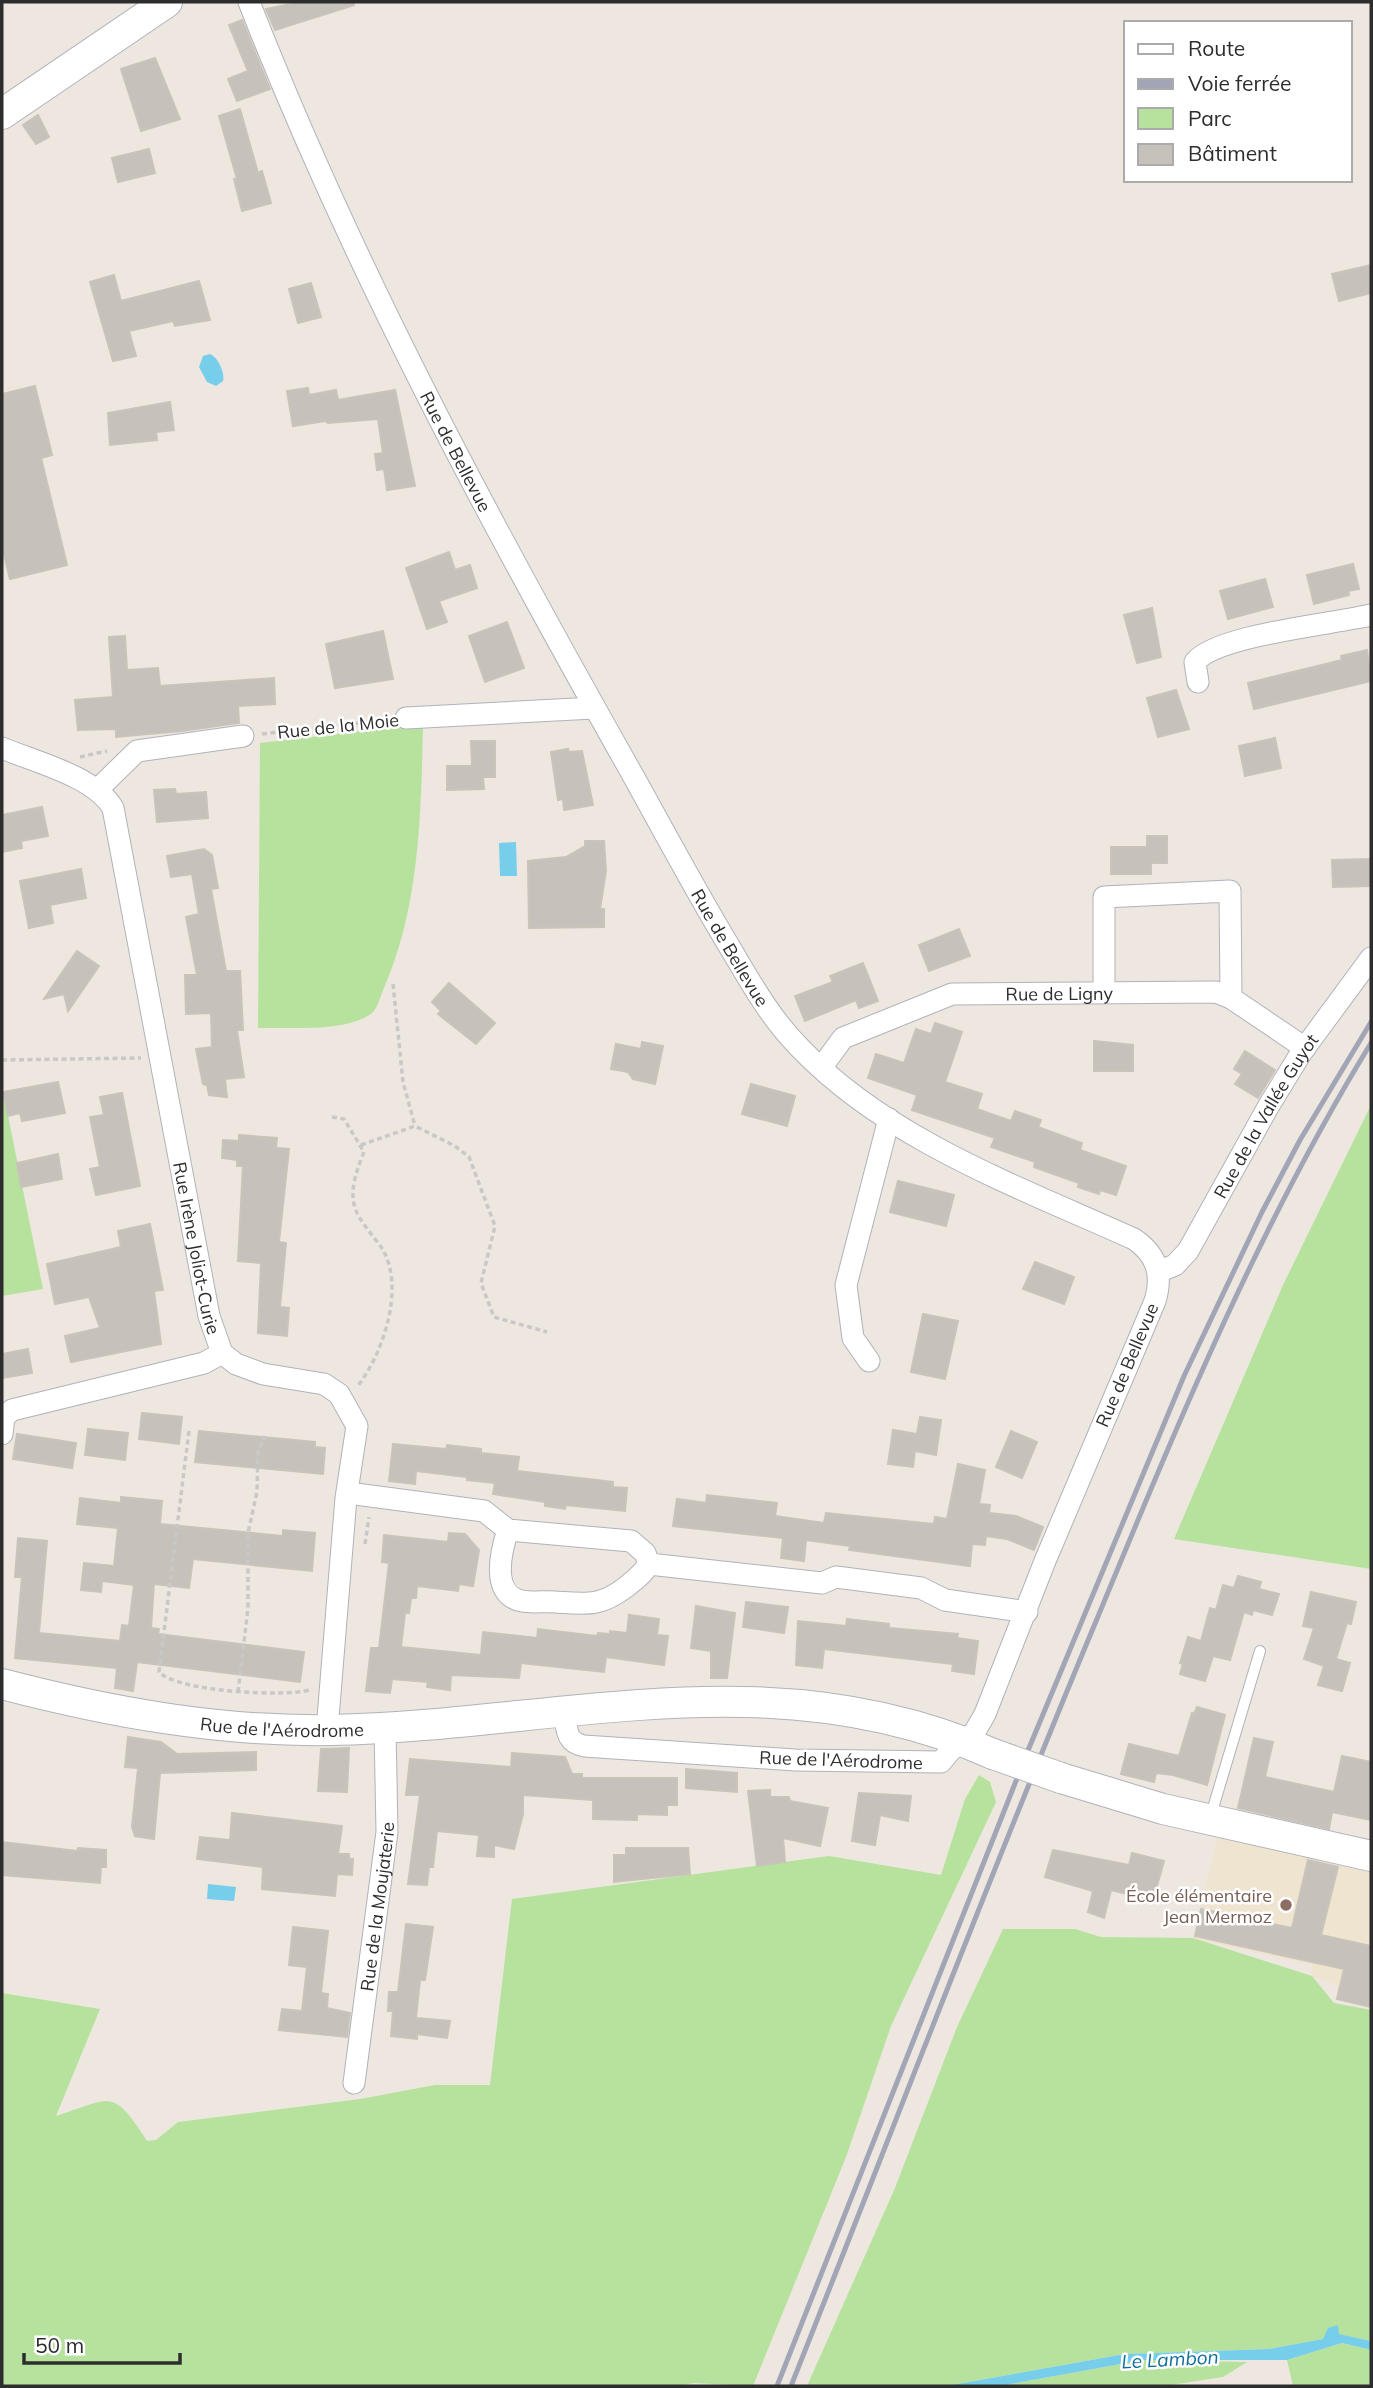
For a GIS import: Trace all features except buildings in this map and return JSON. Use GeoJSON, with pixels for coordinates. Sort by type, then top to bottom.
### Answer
{"type":"FeatureCollection","features":[{"type":"Feature","properties":{"kind":"street"},"geometry":{"type":"LineString","coordinates":[[2,114],[167,2]]}},
{"type":"Feature","properties":{"kind":"street","name":"Rue de Bellevue"},"geometry":{"type":"LineString","coordinates":[[249,2],[285,91],[409,359],[594,708],[753,986],[782,1027],[821,1068],[889,1119],[950,1153],[1133,1239],[1152,1256],[1160,1271],[1155,1301],[1045,1561],[985,1714],[974,1733],[965,1741]]}},
{"type":"Feature","properties":{"kind":"street"},"geometry":{"type":"LineString","coordinates":[[1198,682],[1195,662],[1203,652],[1263,635],[1371,615]]}},
{"type":"Feature","properties":{"kind":"street","name":"Rue de la Moie"},"geometry":{"type":"LineString","coordinates":[[406,718],[594,708]]}},
{"type":"Feature","properties":{"kind":"street"},"geometry":{"type":"LineString","coordinates":[[2,748],[98,789],[129,756],[147,748],[243,736]]}},
{"type":"Feature","properties":{"kind":"street","name":"Rue Irène Joliot-Curie"},"geometry":{"type":"LineString","coordinates":[[98,789],[113,808],[119,828],[149,1062],[209,1316],[222,1353],[236,1364],[263,1374],[324,1384],[339,1394],[354,1395]]}},
{"type":"Feature","properties":{"kind":"street"},"geometry":{"type":"LineString","coordinates":[[1104,992],[1104,897],[1230,891],[1231,998]]}},
{"type":"Feature","properties":{"kind":"street","name":"Rue de la Vallée Guyot"},"geometry":{"type":"LineString","coordinates":[[1160,1271],[1175,1265],[1188,1251],[1268,1107],[1306,1048],[1371,958]]}},
{"type":"Feature","properties":{"kind":"street","name":"Rue de Ligny"},"geometry":{"type":"LineString","coordinates":[[821,1068],[843,1038],[951,994],[1216,992],[1231,998],[1306,1048]]}},
{"type":"Feature","properties":{"kind":"street"},"geometry":{"type":"LineString","coordinates":[[869,1361],[853,1338],[846,1285],[889,1119]]}},
{"type":"Feature","properties":{"kind":"street"},"geometry":{"type":"LineString","coordinates":[[2,1434],[4,1416],[12,1410],[204,1363],[222,1353]]}},
{"type":"Feature","properties":{"kind":"street"},"geometry":{"type":"LineString","coordinates":[[327,1730],[348,1493],[357,1426],[354,1395]]}},
{"type":"Feature","properties":{"kind":"street"},"geometry":{"type":"LineString","coordinates":[[348,1493],[484,1511],[508,1530],[631,1541],[645,1553],[649,1564],[644,1573],[608,1601],[595,1604],[520,1601],[509,1593],[501,1580],[502,1548],[508,1530]]}},
{"type":"Feature","properties":{"kind":"street"},"geometry":{"type":"LineString","coordinates":[[649,1564],[822,1583],[836,1577],[885,1583],[921,1588],[945,1600],[1027,1612]]}},
{"type":"Feature","properties":{"kind":"street","name":"Rue de l'Aérodrome"},"geometry":{"type":"LineString","coordinates":[[2,1684],[68,1701],[159,1718],[327,1730],[385,1728],[679,1701],[785,1702],[882,1716],[965,1741],[1061,1778],[1163,1809],[1371,1856]]}},
{"type":"Feature","properties":{"kind":"street","name":"Rue de l'Aérodrome"},"geometry":{"type":"LineString","coordinates":[[564,1713],[569,1739],[574,1744],[584,1746],[922,1764],[941,1762],[951,1750],[965,1741]]}},
{"type":"Feature","properties":{"kind":"street","name":"Rue de la Moujaterie"},"geometry":{"type":"LineString","coordinates":[[354,2083],[387,1832],[385,1728]]}},
{"type":"Feature","properties":{"kind":"lane"},"geometry":{"type":"LineString","coordinates":[[1210,1818],[1260,1651]]}},
{"type":"Feature","properties":{"kind":"path","name":"Rue de la Moie"},"geometry":{"type":"LineString","coordinates":[[243,736],[406,718]]}},
{"type":"Feature","properties":{"kind":"path"},"geometry":{"type":"LineString","coordinates":[[74,758],[121,748],[129,756]]}},
{"type":"Feature","properties":{"kind":"path"},"geometry":{"type":"LineString","coordinates":[[393,984],[403,1082],[415,1126]]}},
{"type":"Feature","properties":{"kind":"path"},"geometry":{"type":"LineString","coordinates":[[2,1060],[149,1062]]}},
{"type":"Feature","properties":{"kind":"path"},"geometry":{"type":"LineString","coordinates":[[332,1117],[344,1119],[364,1152],[355,1178],[354,1205],[385,1254],[394,1288],[389,1322],[354,1395]]}},
{"type":"Feature","properties":{"kind":"path"},"geometry":{"type":"LineString","coordinates":[[360,1145],[415,1126],[455,1146],[469,1157],[495,1226],[481,1283],[494,1317],[547,1332]]}},
{"type":"Feature","properties":{"kind":"path"},"geometry":{"type":"LineString","coordinates":[[352,1382],[354,1395]]}},
{"type":"Feature","properties":{"kind":"path"},"geometry":{"type":"LineString","coordinates":[[189,1431],[159,1672],[167,1680],[238,1692],[330,1693]]}},
{"type":"Feature","properties":{"kind":"path"},"geometry":{"type":"LineString","coordinates":[[238,1692],[248,1608],[248,1533],[257,1492],[258,1451],[265,1436]]}},
{"type":"Feature","properties":{"kind":"path"},"geometry":{"type":"LineString","coordinates":[[364,1551],[372,1498]]}},
{"type":"Feature","properties":{"kind":"shaded area","name":"École élémentaire Jean Mermoz"},"geometry":{"type":"Polygon","coordinates":[[[1218,1836],[1371,1873],[1371,2007],[1338,1999],[1337,1985],[1312,1976],[1312,1965],[1193,1938],[1218,1836]]]}},
{"type":"Feature","properties":{"kind":"green space"},"geometry":{"type":"Polygon","coordinates":[[[423,724],[419,825],[412,891],[396,956],[376,1007],[362,1019],[335,1026],[258,1028],[260,743],[423,724]]]}},
{"type":"Feature","properties":{"kind":"green space"},"geometry":{"type":"Polygon","coordinates":[[[2,1086],[43,1289],[2,1296],[2,1086]]]}},
{"type":"Feature","properties":{"kind":"green space"},"geometry":{"type":"Polygon","coordinates":[[[1371,1105],[1371,1569],[1174,1539],[1283,1285],[1371,1105]]]}},
{"type":"Feature","properties":{"kind":"green space"},"geometry":{"type":"Polygon","coordinates":[[[979,1775],[990,1782],[996,1802],[891,2026],[846,2157],[753,2386],[694,2383],[678,2386],[2,2386],[2,1993],[100,2009],[56,2116],[109,2101],[126,2112],[147,2141],[156,2140],[178,2122],[360,2099],[435,2085],[490,2085],[512,1899],[829,1856],[941,1875],[965,1799],[979,1775]]]}},
{"type":"Feature","properties":{"kind":"green space"},"geometry":{"type":"Polygon","coordinates":[[[1003,1929],[1075,1929],[1101,1937],[1193,1938],[1312,1976],[1334,2003],[1371,2010],[1371,2341],[1338,2334],[1338,2326],[1323,2339],[1269,2349],[1125,2354],[946,2386],[807,2386],[895,2188],[957,2027],[1003,1929]]]}},
{"type":"Feature","properties":{"kind":"green space"},"geometry":{"type":"Polygon","coordinates":[[[1342,2343],[1371,2350],[1371,2386],[1293,2386],[1287,2360],[1342,2343]]]}},
{"type":"Feature","properties":{"kind":"green space"},"geometry":{"type":"Polygon","coordinates":[[[1143,2360],[1247,2362],[1223,2377],[1164,2386],[1000,2386],[1143,2360]]]}},
{"type":"Feature","properties":{"kind":"water"},"geometry":{"type":"Polygon","coordinates":[[[210,354],[218,362],[223,374],[223,381],[216,386],[207,382],[199,367],[203,356],[210,354]]]}},
{"type":"Feature","properties":{"kind":"water"},"geometry":{"type":"Polygon","coordinates":[[[516,842],[517,876],[500,876],[499,843],[516,842]]]}},
{"type":"Feature","properties":{"kind":"water"},"geometry":{"type":"Polygon","coordinates":[[[208,1884],[236,1887],[234,1901],[207,1899],[208,1884]]]}},
{"type":"Feature","properties":{"kind":"water","name":"Le Lambon"},"geometry":{"type":"Polygon","coordinates":[[[1338,2325],[1339,2334],[1371,2341],[1371,2350],[1342,2343],[1287,2360],[1143,2360],[1000,2386],[946,2386],[1125,2354],[1269,2349],[1323,2339],[1328,2328],[1338,2325]]]}},
{"type":"Feature","properties":{"kind":"railway"},"geometry":{"type":"LineString","coordinates":[[777,2386],[1029,1748],[1184,1376],[1262,1212],[1300,1140],[1371,1022]]}},
{"type":"Feature","properties":{"kind":"railway"},"geometry":{"type":"LineString","coordinates":[[791,2386],[1020,1806],[1191,1395],[1293,1181],[1371,1043]]}},
{"type":"Feature","properties":{"kind":"place","name":"École élémentaire Jean Mermoz"},"geometry":{"type":"Point","coordinates":[1286,1905]}}]}
